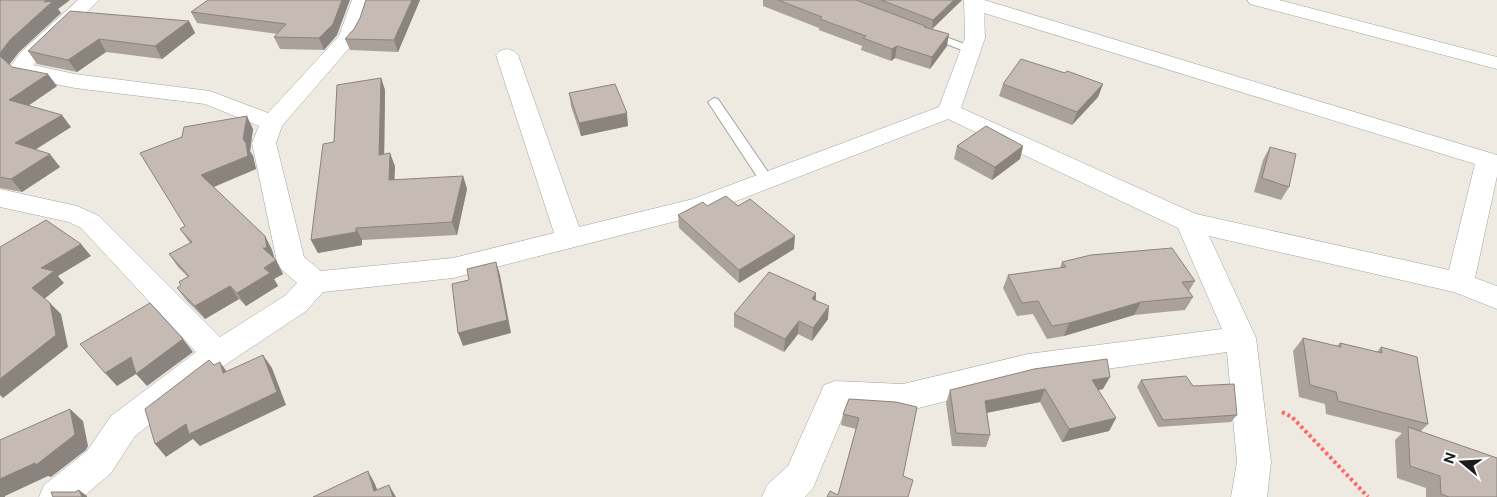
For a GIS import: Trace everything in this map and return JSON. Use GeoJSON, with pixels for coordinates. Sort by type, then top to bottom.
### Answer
{"type":"FeatureCollection","features":[{"type":"Feature","properties":{"kind":"street"},"geometry":{"type":"LineString","coordinates":[[89,0],[27,57],[21,67],[29,72],[75,81],[210,98],[272,123]]}},
{"type":"Feature","properties":{"kind":"street"},"geometry":{"type":"LineString","coordinates":[[315,282],[291,262],[264,143],[272,123],[348,39],[355,27],[357,11],[362,0]]}},
{"type":"Feature","properties":{"kind":"street"},"geometry":{"type":"LineString","coordinates":[[1257,0],[1497,63]]}},
{"type":"Feature","properties":{"kind":"street"},"geometry":{"type":"LineString","coordinates":[[949,111],[975,38],[974,2],[1492,162],[1460,283]]}},
{"type":"Feature","properties":{"kind":"street"},"geometry":{"type":"LineString","coordinates":[[507,55],[570,239]]}},
{"type":"Feature","properties":{"kind":"street"},"geometry":{"type":"LineString","coordinates":[[57,497],[99,462],[123,426],[217,354],[296,303],[315,282],[453,268],[700,206],[949,111],[1189,222],[1460,283],[1497,298]]}},
{"type":"Feature","properties":{"kind":"street"},"geometry":{"type":"LineString","coordinates":[[0,198],[77,215],[90,222],[217,354]]}},
{"type":"Feature","properties":{"kind":"street"},"geometry":{"type":"LineString","coordinates":[[1189,222],[1241,338],[1254,462],[1249,497]]}},
{"type":"Feature","properties":{"kind":"street"},"geometry":{"type":"LineString","coordinates":[[780,497],[801,477],[835,395],[903,398],[1028,367],[1241,338]]}},
{"type":"Feature","properties":{"kind":"lane"},"geometry":{"type":"LineString","coordinates":[[918,30],[971,50]]}},
{"type":"Feature","properties":{"kind":"lane"},"geometry":{"type":"LineString","coordinates":[[714,102],[766,181]]}},
{"type":"Feature","properties":{"kind":"path"},"geometry":{"type":"LineString","coordinates":[[1247,391],[1292,418],[1368,497]]}},
{"type":"Feature","properties":{"kind":"building"},"geometry":{"type":"Polygon","coordinates":[[[0,0],[53,1],[10,40],[0,53],[0,0]]]}},
{"type":"Feature","properties":{"kind":"building"},"geometry":{"type":"Polygon","coordinates":[[[208,0],[342,0],[333,24],[319,38],[274,37],[286,24],[191,12],[208,0]]]}},
{"type":"Feature","properties":{"kind":"building"},"geometry":{"type":"Polygon","coordinates":[[[366,0],[412,0],[394,40],[345,39],[354,29],[360,18],[366,0]]]}},
{"type":"Feature","properties":{"kind":"building"},"geometry":{"type":"Polygon","coordinates":[[[778,0],[856,0],[924,27],[949,34],[932,57],[897,46],[892,49],[863,38],[866,36],[820,19],[822,17],[778,0]]]}},
{"type":"Feature","properties":{"kind":"building"},"geometry":{"type":"Polygon","coordinates":[[[881,0],[954,0],[933,20],[881,0]]]}},
{"type":"Feature","properties":{"kind":"building"},"geometry":{"type":"Polygon","coordinates":[[[70,11],[189,21],[155,46],[99,39],[68,60],[28,51],[70,11]]]}},
{"type":"Feature","properties":{"kind":"building"},"geometry":{"type":"Polygon","coordinates":[[[0,56],[12,67],[48,74],[9,100],[62,115],[15,143],[50,154],[11,179],[0,177],[0,56]]]}},
{"type":"Feature","properties":{"kind":"building"},"geometry":{"type":"Polygon","coordinates":[[[1021,59],[1065,73],[1067,71],[1103,84],[1077,112],[1003,84],[1021,59]]]}},
{"type":"Feature","properties":{"kind":"building"},"geometry":{"type":"Polygon","coordinates":[[[381,78],[379,155],[390,153],[389,180],[463,176],[452,222],[356,228],[356,232],[311,240],[323,144],[334,142],[337,85],[381,78]]]}},
{"type":"Feature","properties":{"kind":"building"},"geometry":{"type":"Polygon","coordinates":[[[615,84],[627,113],[579,123],[569,93],[615,84]]]}},
{"type":"Feature","properties":{"kind":"building"},"geometry":{"type":"Polygon","coordinates":[[[247,116],[243,139],[246,143],[248,156],[201,175],[265,236],[267,248],[263,248],[276,260],[264,268],[270,273],[237,293],[230,286],[195,306],[177,288],[181,285],[179,282],[189,276],[169,254],[192,242],[180,229],[185,226],[140,153],[182,137],[184,127],[247,116]]]}},
{"type":"Feature","properties":{"kind":"building"},"geometry":{"type":"Polygon","coordinates":[[[986,126],[1023,146],[995,167],[957,146],[986,126]]]}},
{"type":"Feature","properties":{"kind":"building"},"geometry":{"type":"Polygon","coordinates":[[[1270,147],[1296,154],[1289,187],[1262,178],[1270,147]]]}},
{"type":"Feature","properties":{"kind":"building"},"geometry":{"type":"Polygon","coordinates":[[[726,196],[738,206],[750,199],[795,236],[739,270],[678,215],[703,202],[707,206],[726,196]]]}},
{"type":"Feature","properties":{"kind":"building"},"geometry":{"type":"Polygon","coordinates":[[[46,220],[81,244],[41,268],[54,271],[32,288],[50,303],[56,335],[0,379],[0,247],[46,220]]]}},
{"type":"Feature","properties":{"kind":"building"},"geometry":{"type":"Polygon","coordinates":[[[1172,248],[1195,281],[1182,282],[1193,297],[1141,302],[1069,323],[1052,326],[1038,301],[1022,303],[1008,275],[1066,267],[1062,262],[1091,255],[1172,248]]]}},
{"type":"Feature","properties":{"kind":"building"},"geometry":{"type":"Polygon","coordinates":[[[496,262],[507,320],[458,333],[452,284],[469,280],[467,269],[496,262]]]}},
{"type":"Feature","properties":{"kind":"building"},"geometry":{"type":"Polygon","coordinates":[[[769,272],[816,293],[812,299],[829,306],[813,328],[799,321],[785,339],[734,314],[769,272]]]}},
{"type":"Feature","properties":{"kind":"building"},"geometry":{"type":"Polygon","coordinates":[[[150,303],[183,339],[136,374],[131,357],[105,373],[80,344],[150,303]]]}},
{"type":"Feature","properties":{"kind":"building"},"geometry":{"type":"Polygon","coordinates":[[[1303,338],[1341,347],[1340,343],[1382,353],[1381,347],[1417,357],[1428,424],[1338,401],[1336,392],[1310,385],[1303,338]]]}},
{"type":"Feature","properties":{"kind":"building"},"geometry":{"type":"Polygon","coordinates":[[[263,355],[277,392],[189,434],[186,424],[155,444],[145,409],[209,360],[214,365],[220,362],[223,373],[263,355]]]}},
{"type":"Feature","properties":{"kind":"building"},"geometry":{"type":"Polygon","coordinates":[[[1107,359],[1110,377],[1092,380],[1116,418],[1069,429],[1045,389],[985,401],[990,435],[956,433],[950,390],[1034,369],[1107,359]]]}},
{"type":"Feature","properties":{"kind":"building"},"geometry":{"type":"Polygon","coordinates":[[[1186,376],[1193,386],[1234,384],[1237,415],[1163,420],[1141,380],[1186,376]]]}},
{"type":"Feature","properties":{"kind":"building"},"geometry":{"type":"Polygon","coordinates":[[[849,399],[896,402],[917,407],[903,476],[913,480],[908,497],[827,497],[830,491],[838,495],[859,418],[843,414],[849,399]]]}},
{"type":"Feature","properties":{"kind":"building"},"geometry":{"type":"Polygon","coordinates":[[[70,409],[75,434],[72,437],[36,465],[35,463],[0,479],[0,440],[70,409]]]}},
{"type":"Feature","properties":{"kind":"building"},"geometry":{"type":"Polygon","coordinates":[[[1408,427],[1497,458],[1497,497],[1449,497],[1441,494],[1440,476],[1410,466],[1408,427]]]}},
{"type":"Feature","properties":{"kind":"building"},"geometry":{"type":"Polygon","coordinates":[[[368,471],[374,491],[389,485],[393,497],[313,497],[368,471]]]}},
{"type":"Feature","properties":{"kind":"building"},"geometry":{"type":"Polygon","coordinates":[[[79,490],[82,497],[53,497],[51,492],[75,492],[79,490]]]}}]}
